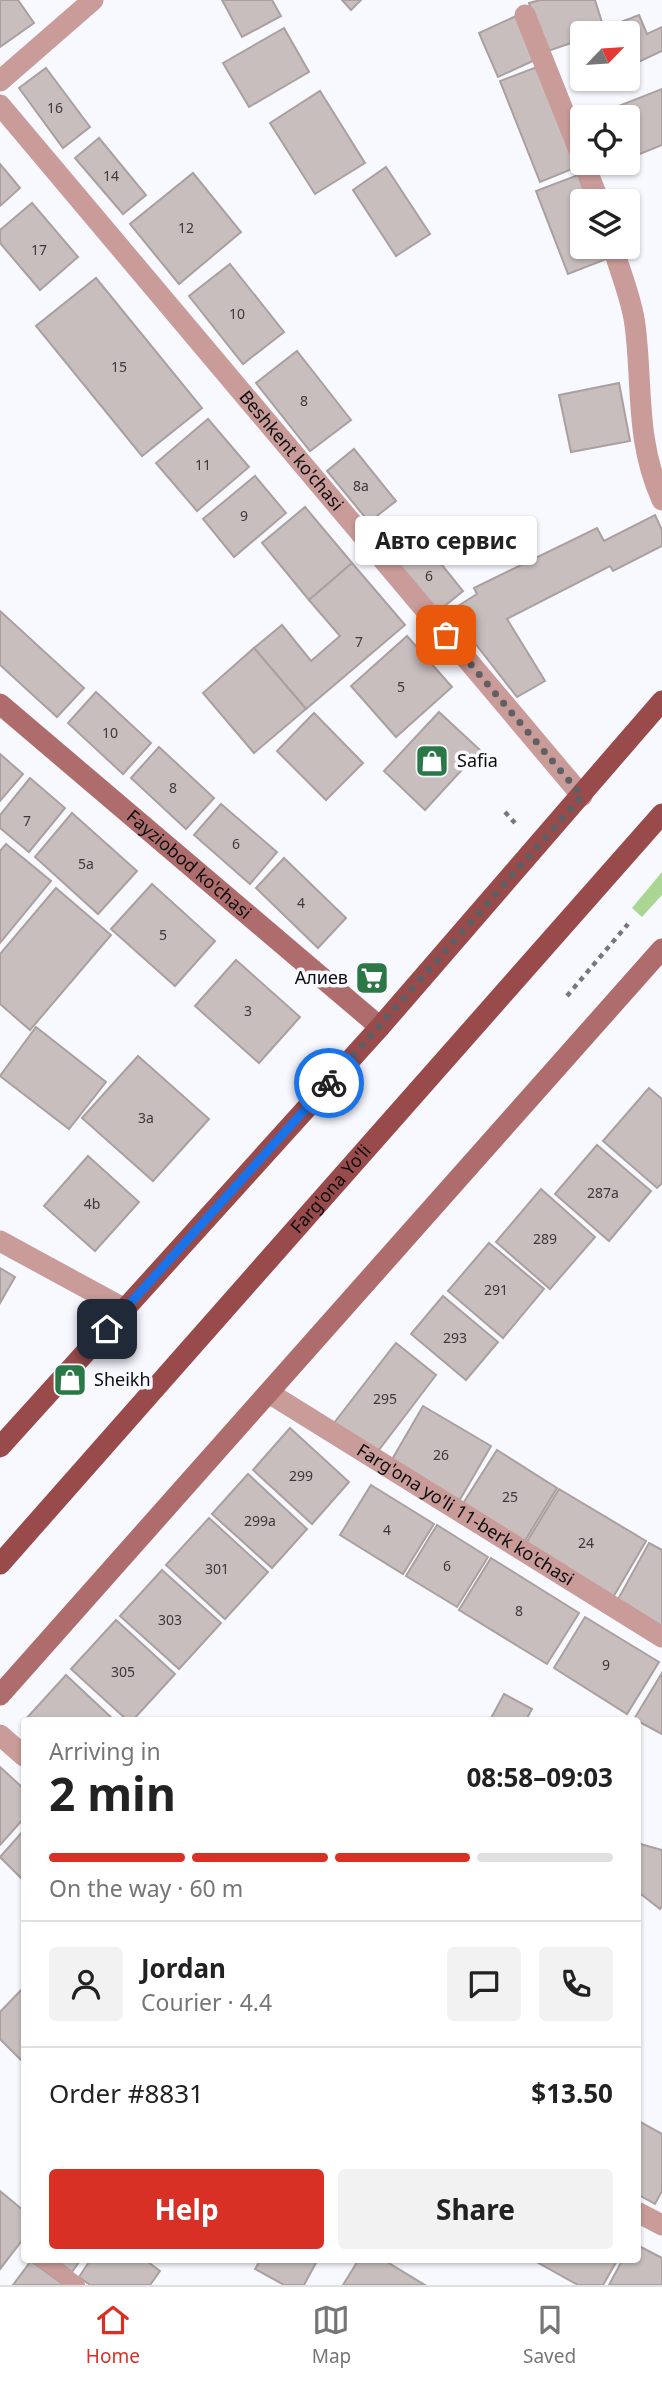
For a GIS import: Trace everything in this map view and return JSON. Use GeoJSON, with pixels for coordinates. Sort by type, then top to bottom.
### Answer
{"type":"FeatureCollection","features":[{"type":"Feature","properties":{"kind":"main road"},"geometry":{"type":"LineString","coordinates":[[0,1447],[380,1027],[662,701]]}},
{"type":"Feature","properties":{"kind":"main road","name":"Farg'ona Yo'li"},"geometry":{"type":"LineString","coordinates":[[0,1564],[662,814]]}},
{"type":"Feature","properties":{"kind":"main road"},"geometry":{"type":"LineString","coordinates":[[0,1579],[51,1508]]}},
{"type":"Feature","properties":{"kind":"street"},"geometry":{"type":"LineString","coordinates":[[0,81],[93,0]]}},
{"type":"Feature","properties":{"kind":"street"},"geometry":{"type":"LineString","coordinates":[[526,15],[570,128]]}},
{"type":"Feature","properties":{"kind":"street","name":"Beshkent ko'chasi"},"geometry":{"type":"LineString","coordinates":[[0,105],[582,796]]}},
{"type":"Feature","properties":{"kind":"street"},"geometry":{"type":"LineString","coordinates":[[616,259],[635,323],[640,421],[651,475],[662,500]]}},
{"type":"Feature","properties":{"kind":"street","name":"Fayziobod ko'chasi"},"geometry":{"type":"LineString","coordinates":[[0,704],[380,1027]]}},
{"type":"Feature","properties":{"kind":"street"},"geometry":{"type":"LineString","coordinates":[[0,1695],[662,950]]}},
{"type":"Feature","properties":{"kind":"street"},"geometry":{"type":"LineString","coordinates":[[0,1241],[125,1309]]}},
{"type":"Feature","properties":{"kind":"street","name":"Farg'ona yo'li 11-berk ko'chasi"},"geometry":{"type":"LineString","coordinates":[[269,1394],[662,1637]]}},
{"type":"Feature","properties":{"kind":"street"},"geometry":{"type":"LineString","coordinates":[[0,1735],[21,1753]]}},
{"type":"Feature","properties":{"kind":"street"},"geometry":{"type":"LineString","coordinates":[[641,2214],[662,2225]]}},
{"type":"Feature","properties":{"kind":"lane"},"geometry":{"type":"LineString","coordinates":[[47,2263],[77,2285]]}},
{"type":"Feature","properties":{"kind":"path"},"geometry":{"type":"LineString","coordinates":[[505,812],[515,823]]}},
{"type":"Feature","properties":{"kind":"path"},"geometry":{"type":"LineString","coordinates":[[567,996],[628,924]]}},
{"type":"Feature","properties":{"kind":"green space"},"geometry":{"type":"Polygon","coordinates":[[[662,872],[662,895],[642,917],[632,908],[662,872]]]}},
{"type":"Feature","properties":{"kind":"building"},"geometry":{"type":"Polygon","coordinates":[[[0,0],[18,0],[34,23],[0,47],[0,0]]]}},
{"type":"Feature","properties":{"kind":"building"},"geometry":{"type":"Polygon","coordinates":[[[222,0],[272,0],[281,16],[242,37],[222,0]]]}},
{"type":"Feature","properties":{"kind":"building"},"geometry":{"type":"Polygon","coordinates":[[[342,0],[361,0],[351,10],[342,0]]]}},
{"type":"Feature","properties":{"kind":"building"},"geometry":{"type":"Polygon","coordinates":[[[540,0],[595,0],[602,21],[570,21],[570,43],[545,52],[529,3],[540,0]]]}},
{"type":"Feature","properties":{"kind":"building"},"geometry":{"type":"Polygon","coordinates":[[[639,15],[647,34],[662,27],[662,51],[640,61],[640,21],[623,21],[639,15]]]}},
{"type":"Feature","properties":{"kind":"building"},"geometry":{"type":"Polygon","coordinates":[[[516,16],[535,60],[498,77],[479,33],[516,16]]]}},
{"type":"Feature","properties":{"kind":"building"},"geometry":{"type":"Polygon","coordinates":[[[284,28],[309,72],[249,107],[223,63],[284,28]]]}},
{"type":"Feature","properties":{"kind":"building"},"geometry":{"type":"Polygon","coordinates":[[[537,67],[570,150],[570,170],[540,182],[500,81],[537,67]]]}},
{"type":"Feature","properties":{"kind":"building"},"geometry":{"type":"Polygon","coordinates":[[[46,68],[90,127],[63,148],[19,88],[46,68]]]}},
{"type":"Feature","properties":{"kind":"building"},"geometry":{"type":"Polygon","coordinates":[[[662,89],[662,145],[640,154],[640,105],[621,105],[662,89]]]}},
{"type":"Feature","properties":{"kind":"building"},"geometry":{"type":"Polygon","coordinates":[[[320,91],[365,163],[315,194],[270,123],[320,91]]]}},
{"type":"Feature","properties":{"kind":"building"},"geometry":{"type":"Polygon","coordinates":[[[99,138],[146,195],[123,214],[75,158],[99,138]]]}},
{"type":"Feature","properties":{"kind":"building"},"geometry":{"type":"Polygon","coordinates":[[[0,164],[20,188],[0,206],[0,164]]]}},
{"type":"Feature","properties":{"kind":"building"},"geometry":{"type":"Polygon","coordinates":[[[386,167],[430,234],[396,256],[353,190],[386,167]]]}},
{"type":"Feature","properties":{"kind":"building"},"geometry":{"type":"Polygon","coordinates":[[[193,173],[241,232],[179,284],[130,224],[193,173]]]}},
{"type":"Feature","properties":{"kind":"building"},"geometry":{"type":"Polygon","coordinates":[[[578,175],[583,189],[570,189],[570,259],[606,259],[568,274],[536,191],[578,175]]]}},
{"type":"Feature","properties":{"kind":"building"},"geometry":{"type":"Polygon","coordinates":[[[32,203],[78,257],[40,290],[0,243],[0,230],[32,203]]]}},
{"type":"Feature","properties":{"kind":"building"},"geometry":{"type":"Polygon","coordinates":[[[230,264],[284,332],[243,364],[189,296],[230,264]]]}},
{"type":"Feature","properties":{"kind":"building"},"geometry":{"type":"Polygon","coordinates":[[[96,278],[202,408],[142,456],[36,326],[96,278]]]}},
{"type":"Feature","properties":{"kind":"building"},"geometry":{"type":"Polygon","coordinates":[[[297,351],[351,420],[310,451],[256,383],[297,351]]]}},
{"type":"Feature","properties":{"kind":"building"},"geometry":{"type":"Polygon","coordinates":[[[619,383],[630,441],[571,452],[559,395],[619,383]]]}},
{"type":"Feature","properties":{"kind":"building"},"geometry":{"type":"Polygon","coordinates":[[[208,419],[249,467],[197,511],[156,463],[208,419]]]}},
{"type":"Feature","properties":{"kind":"building"},"geometry":{"type":"Polygon","coordinates":[[[354,449],[396,501],[369,522],[327,471],[354,449]]]}},
{"type":"Feature","properties":{"kind":"building"},"geometry":{"type":"Polygon","coordinates":[[[255,476],[286,513],[234,557],[203,519],[255,476]]]}},
{"type":"Feature","properties":{"kind":"building"},"geometry":{"type":"Polygon","coordinates":[[[305,507],[352,563],[309,600],[262,543],[305,507]]]}},
{"type":"Feature","properties":{"kind":"building"},"geometry":{"type":"Polygon","coordinates":[[[655,515],[662,530],[662,546],[613,571],[610,566],[507,619],[545,681],[517,697],[450,611],[477,594],[474,588],[597,528],[604,541],[655,515]]]}},
{"type":"Feature","properties":{"kind":"building"},"geometry":{"type":"Polygon","coordinates":[[[421,539],[463,591],[436,613],[394,561],[421,539]]]}},
{"type":"Feature","properties":{"kind":"building"},"geometry":{"type":"Polygon","coordinates":[[[352,563],[405,625],[306,709],[254,648],[282,625],[311,661],[340,636],[309,600],[352,563]]]}},
{"type":"Feature","properties":{"kind":"building"},"geometry":{"type":"Polygon","coordinates":[[[0,611],[84,688],[57,717],[0,665],[0,611]]]}},
{"type":"Feature","properties":{"kind":"building"},"geometry":{"type":"Polygon","coordinates":[[[407,636],[452,687],[396,737],[351,686],[407,636]]]}},
{"type":"Feature","properties":{"kind":"building"},"geometry":{"type":"Polygon","coordinates":[[[254,648],[306,709],[254,753],[203,693],[254,648]]]}},
{"type":"Feature","properties":{"kind":"building"},"geometry":{"type":"Polygon","coordinates":[[[96,692],[151,743],[123,774],[68,723],[96,692]]]}},
{"type":"Feature","properties":{"kind":"building","name":"Safia"},"geometry":{"type":"Polygon","coordinates":[[[439,712],[480,750],[425,810],[384,771],[439,712]]]}},
{"type":"Feature","properties":{"kind":"building"},"geometry":{"type":"Polygon","coordinates":[[[314,713],[363,763],[326,800],[277,751],[314,713]]]}},
{"type":"Feature","properties":{"kind":"building"},"geometry":{"type":"Polygon","coordinates":[[[159,747],[214,798],[186,829],[131,778],[159,747]]]}},
{"type":"Feature","properties":{"kind":"building"},"geometry":{"type":"Polygon","coordinates":[[[0,754],[23,774],[0,801],[0,754]]]}},
{"type":"Feature","properties":{"kind":"building"},"geometry":{"type":"Polygon","coordinates":[[[30,778],[65,808],[29,852],[0,828],[0,815],[30,778]]]}},
{"type":"Feature","properties":{"kind":"building"},"geometry":{"type":"Polygon","coordinates":[[[221,804],[277,852],[250,884],[194,835],[221,804]]]}},
{"type":"Feature","properties":{"kind":"building"},"geometry":{"type":"Polygon","coordinates":[[[72,813],[137,871],[98,914],[35,857],[72,813]]]}},
{"type":"Feature","properties":{"kind":"building"},"geometry":{"type":"Polygon","coordinates":[[[6,844],[51,881],[0,943],[0,851],[6,844]]]}},
{"type":"Feature","properties":{"kind":"building"},"geometry":{"type":"Polygon","coordinates":[[[284,858],[346,918],[318,948],[256,888],[284,858]]]}},
{"type":"Feature","properties":{"kind":"building"},"geometry":{"type":"Polygon","coordinates":[[[152,884],[215,941],[175,986],[111,929],[152,884]]]}},
{"type":"Feature","properties":{"kind":"building"},"geometry":{"type":"Polygon","coordinates":[[[56,888],[111,935],[30,1030],[0,1004],[0,954],[56,888]]]}},
{"type":"Feature","properties":{"kind":"building"},"geometry":{"type":"Polygon","coordinates":[[[236,960],[300,1017],[259,1063],[195,1006],[236,960]]]}},
{"type":"Feature","properties":{"kind":"building"},"geometry":{"type":"Polygon","coordinates":[[[36,1027],[106,1082],[69,1129],[0,1076],[36,1027]]]}},
{"type":"Feature","properties":{"kind":"building"},"geometry":{"type":"Polygon","coordinates":[[[138,1056],[209,1119],[153,1181],[82,1118],[138,1056]]]}},
{"type":"Feature","properties":{"kind":"building"},"geometry":{"type":"Polygon","coordinates":[[[649,1088],[662,1099],[662,1183],[657,1188],[603,1141],[649,1088]]]}},
{"type":"Feature","properties":{"kind":"building"},"geometry":{"type":"Polygon","coordinates":[[[597,1145],[651,1191],[609,1241],[555,1194],[597,1145]]]}},
{"type":"Feature","properties":{"kind":"building"},"geometry":{"type":"Polygon","coordinates":[[[88,1156],[139,1202],[95,1251],[44,1206],[88,1156]]]}},
{"type":"Feature","properties":{"kind":"building"},"geometry":{"type":"Polygon","coordinates":[[[541,1189],[595,1237],[550,1289],[496,1242],[541,1189]]]}},
{"type":"Feature","properties":{"kind":"building"},"geometry":{"type":"Polygon","coordinates":[[[489,1243],[544,1289],[503,1338],[448,1291],[489,1243]]]}},
{"type":"Feature","properties":{"kind":"building"},"geometry":{"type":"Polygon","coordinates":[[[0,1268],[15,1277],[0,1303],[0,1268]]]}},
{"type":"Feature","properties":{"kind":"building"},"geometry":{"type":"Polygon","coordinates":[[[443,1296],[498,1342],[466,1380],[411,1334],[443,1296]]]}},
{"type":"Feature","properties":{"kind":"building"},"geometry":{"type":"Polygon","coordinates":[[[396,1343],[436,1375],[375,1455],[334,1423],[396,1343]]]}},
{"type":"Feature","properties":{"kind":"building"},"geometry":{"type":"Polygon","coordinates":[[[423,1406],[491,1446],[458,1503],[390,1463],[423,1406]]]}},
{"type":"Feature","properties":{"kind":"building"},"geometry":{"type":"Polygon","coordinates":[[[290,1428],[349,1482],[312,1524],[253,1470],[290,1428]]]}},
{"type":"Feature","properties":{"kind":"building"},"geometry":{"type":"Polygon","coordinates":[[[497,1450],[557,1488],[523,1544],[462,1505],[497,1450]]]}},
{"type":"Feature","properties":{"kind":"building"},"geometry":{"type":"Polygon","coordinates":[[[248,1474],[307,1529],[272,1568],[212,1514],[248,1474]]]}},
{"type":"Feature","properties":{"kind":"building"},"geometry":{"type":"Polygon","coordinates":[[[371,1485],[434,1524],[403,1574],[340,1535],[371,1485]]]}},
{"type":"Feature","properties":{"kind":"building"},"geometry":{"type":"Polygon","coordinates":[[[559,1489],[646,1541],[612,1599],[525,1545],[559,1489]]]}},
{"type":"Feature","properties":{"kind":"building"},"geometry":{"type":"Polygon","coordinates":[[[209,1518],[268,1572],[225,1619],[166,1565],[209,1518]]]}},
{"type":"Feature","properties":{"kind":"building"},"geometry":{"type":"Polygon","coordinates":[[[437,1525],[488,1557],[457,1607],[406,1576],[437,1525]]]}},
{"type":"Feature","properties":{"kind":"building"},"geometry":{"type":"Polygon","coordinates":[[[649,1543],[662,1550],[662,1627],[617,1601],[649,1543]]]}},
{"type":"Feature","properties":{"kind":"building"},"geometry":{"type":"Polygon","coordinates":[[[491,1558],[579,1613],[547,1664],[459,1610],[491,1558]]]}},
{"type":"Feature","properties":{"kind":"building"},"geometry":{"type":"Polygon","coordinates":[[[162,1570],[221,1623],[179,1669],[120,1616],[162,1570]]]}},
{"type":"Feature","properties":{"kind":"building"},"geometry":{"type":"Polygon","coordinates":[[[585,1617],[659,1662],[627,1714],[554,1668],[585,1617]]]}},
{"type":"Feature","properties":{"kind":"building"},"geometry":{"type":"Polygon","coordinates":[[[116,1620],[175,1674],[136,1717],[124,1717],[71,1669],[116,1620]]]}},
{"type":"Feature","properties":{"kind":"building"},"geometry":{"type":"Polygon","coordinates":[[[662,1673],[662,1734],[641,1723],[641,1717],[635,1717],[662,1673]]]}},
{"type":"Feature","properties":{"kind":"building"},"geometry":{"type":"Polygon","coordinates":[[[66,1675],[111,1717],[28,1717],[66,1675]]]}},
{"type":"Feature","properties":{"kind":"building"},"geometry":{"type":"Polygon","coordinates":[[[504,1694],[532,1709],[528,1717],[492,1717],[504,1694]]]}},
{"type":"Feature","properties":{"kind":"building"},"geometry":{"type":"Polygon","coordinates":[[[0,1767],[21,1786],[21,1821],[0,1845],[0,1767]]]}},
{"type":"Feature","properties":{"kind":"building"},"geometry":{"type":"Polygon","coordinates":[[[21,1833],[21,1878],[0,1857],[21,1833]]]}},
{"type":"Feature","properties":{"kind":"building"},"geometry":{"type":"Polygon","coordinates":[[[641,1844],[662,1850],[660,1909],[641,1894],[641,1844]]]}},
{"type":"Feature","properties":{"kind":"building"},"geometry":{"type":"Polygon","coordinates":[[[21,1990],[21,2060],[0,2039],[0,2012],[21,1990]]]}},
{"type":"Feature","properties":{"kind":"building"},"geometry":{"type":"Polygon","coordinates":[[[641,2122],[662,2134],[662,2191],[655,2204],[641,2196],[641,2122]]]}},
{"type":"Feature","properties":{"kind":"building"},"geometry":{"type":"Polygon","coordinates":[[[0,2191],[21,2208],[21,2242],[0,2269],[0,2191]]]}},
{"type":"Feature","properties":{"kind":"building"},"geometry":{"type":"Polygon","coordinates":[[[641,2247],[662,2258],[662,2285],[609,2285],[621,2263],[641,2263],[641,2247]]]}},
{"type":"Feature","properties":{"kind":"building"},"geometry":{"type":"Polygon","coordinates":[[[30,2263],[34,2263],[64,2285],[13,2285],[30,2263]]]}},
{"type":"Feature","properties":{"kind":"building"},"geometry":{"type":"Polygon","coordinates":[[[60,2263],[78,2263],[72,2272],[60,2263]]]}},
{"type":"Feature","properties":{"kind":"building"},"geometry":{"type":"Polygon","coordinates":[[[88,2263],[149,2263],[160,2271],[150,2285],[90,2285],[79,2277],[88,2263]]]}},
{"type":"Feature","properties":{"kind":"building"},"geometry":{"type":"Polygon","coordinates":[[[259,2263],[316,2263],[304,2285],[284,2285],[255,2269],[259,2263]]]}},
{"type":"Feature","properties":{"kind":"building"},"geometry":{"type":"Polygon","coordinates":[[[357,2263],[389,2263],[425,2285],[343,2285],[357,2263]]]}},
{"type":"Feature","properties":{"kind":"building"},"geometry":{"type":"Polygon","coordinates":[[[539,2263],[616,2263],[603,2285],[578,2285],[539,2263]]]}},
{"type":"Feature","properties":{"kind":"way so far"},"geometry":{"type":"LineString","coordinates":[[329,1083],[582,796],[446,635]]}},
{"type":"Feature","properties":{"kind":"place","name":"Авто сервис"},"geometry":{"type":"Point","coordinates":[446,635]}},
{"type":"Feature","properties":{"kind":"place","name":"Safia"},"geometry":{"type":"Point","coordinates":[432,761]}},
{"type":"Feature","properties":{"kind":"place","name":"Алиев"},"geometry":{"type":"Point","coordinates":[372,978]}},
{"type":"Feature","properties":{"kind":"place","name":"Sheikh"},"geometry":{"type":"Point","coordinates":[70,1380]}},
{"type":"Feature","properties":{"kind":"route"},"geometry":{"type":"LineString","coordinates":[[107,1329],[329,1083]]}}]}
